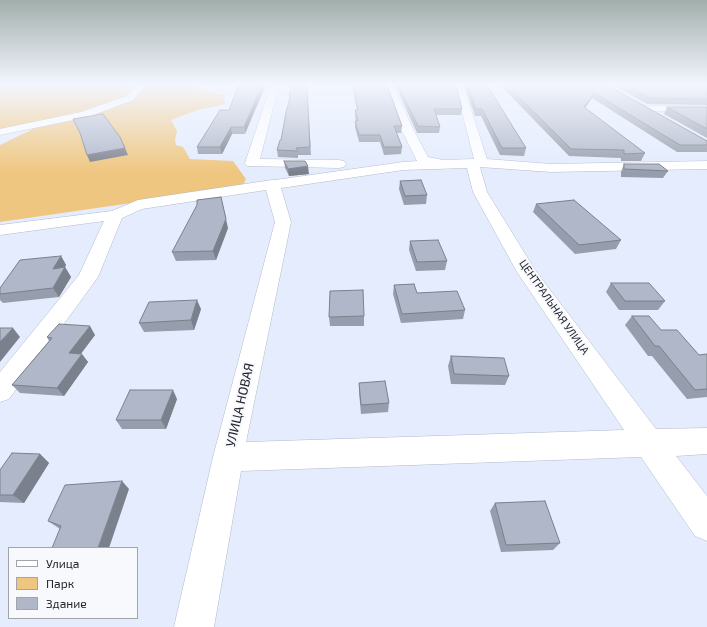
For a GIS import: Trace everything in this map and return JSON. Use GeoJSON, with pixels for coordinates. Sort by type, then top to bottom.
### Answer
{"type":"FeatureCollection","features":[{"type":"Feature","properties":{"kind":"street"},"geometry":{"type":"LineString","coordinates":[[0,132],[86,114]]}},
{"type":"Feature","properties":{"kind":"street"},"geometry":{"type":"LineString","coordinates":[[266,114],[252,163],[351,165],[351,174]]}},
{"type":"Feature","properties":{"kind":"street"},"geometry":{"type":"LineString","coordinates":[[401,114],[423,160],[447,165]]}},
{"type":"Feature","properties":{"kind":"street","name":"ЦЕНТРАЛЬНАЯ УЛИЦА"},"geometry":{"type":"LineString","coordinates":[[466,114],[478,163],[480,192],[528,272],[707,524]]}},
{"type":"Feature","properties":{"kind":"street"},"geometry":{"type":"LineString","coordinates":[[653,114],[663,120]]}},
{"type":"Feature","properties":{"kind":"street"},"geometry":{"type":"LineString","coordinates":[[0,230],[115,215],[138,205],[272,184],[403,166],[478,163],[551,168],[707,164]]}},
{"type":"Feature","properties":{"kind":"street","name":"УЛИЦА НОВАЯ"},"geometry":{"type":"LineString","coordinates":[[194,627],[228,457],[283,222],[272,184]]}},
{"type":"Feature","properties":{"kind":"street"},"geometry":{"type":"LineString","coordinates":[[0,390],[88,277],[115,215]]}},
{"type":"Feature","properties":{"kind":"street"},"geometry":{"type":"LineString","coordinates":[[228,457],[707,441]]}},
{"type":"Feature","properties":{"kind":"green space"},"geometry":{"type":"Polygon","coordinates":[[[0,114],[186,114],[171,120],[177,131],[175,140],[176,145],[183,147],[190,159],[233,161],[246,179],[242,187],[0,222],[0,145],[39,126],[0,132],[0,114]]]}},
{"type":"Feature","properties":{"kind":"building"},"geometry":{"type":"Polygon","coordinates":[[[103,114],[120,137],[125,148],[87,155],[80,133],[73,119],[103,114]]]}},
{"type":"Feature","properties":{"kind":"building"},"geometry":{"type":"Polygon","coordinates":[[[217,114],[249,114],[244,127],[231,127],[220,147],[197,147],[217,114]]]}},
{"type":"Feature","properties":{"kind":"building"},"geometry":{"type":"Polygon","coordinates":[[[286,114],[308,114],[310,147],[296,148],[298,151],[277,150],[281,140],[286,114]]]}},
{"type":"Feature","properties":{"kind":"building"},"geometry":{"type":"Polygon","coordinates":[[[356,114],[398,114],[402,126],[394,126],[402,147],[384,147],[380,135],[359,135],[355,121],[358,121],[356,114]]]}},
{"type":"Feature","properties":{"kind":"building"},"geometry":{"type":"Polygon","coordinates":[[[412,114],[436,114],[440,127],[418,126],[412,114]]]}},
{"type":"Feature","properties":{"kind":"building"},"geometry":{"type":"Polygon","coordinates":[[[485,114],[505,114],[526,148],[502,148],[485,114]]]}},
{"type":"Feature","properties":{"kind":"building"},"geometry":{"type":"Polygon","coordinates":[[[536,114],[594,114],[645,153],[624,154],[624,150],[571,149],[536,114]]]}},
{"type":"Feature","properties":{"kind":"building"},"geometry":{"type":"Polygon","coordinates":[[[629,114],[659,114],[707,141],[707,145],[680,145],[629,114]]]}},
{"type":"Feature","properties":{"kind":"building"},"geometry":{"type":"Polygon","coordinates":[[[680,114],[707,114],[707,129],[680,114]]]}},
{"type":"Feature","properties":{"kind":"building"},"geometry":{"type":"Polygon","coordinates":[[[284,161],[305,161],[308,166],[288,169],[284,161]]]}},
{"type":"Feature","properties":{"kind":"building"},"geometry":{"type":"Polygon","coordinates":[[[624,164],[659,164],[668,171],[624,169],[624,164]]]}},
{"type":"Feature","properties":{"kind":"building"},"geometry":{"type":"Polygon","coordinates":[[[421,180],[427,195],[405,196],[400,181],[421,180]]]}},
{"type":"Feature","properties":{"kind":"building"},"geometry":{"type":"Polygon","coordinates":[[[221,197],[226,219],[213,251],[172,252],[197,205],[197,200],[221,197]]]}},
{"type":"Feature","properties":{"kind":"building"},"geometry":{"type":"Polygon","coordinates":[[[574,200],[621,240],[579,245],[536,204],[574,200]]]}},
{"type":"Feature","properties":{"kind":"building"},"geometry":{"type":"Polygon","coordinates":[[[438,240],[447,261],[417,262],[410,241],[438,240]]]}},
{"type":"Feature","properties":{"kind":"building"},"geometry":{"type":"Polygon","coordinates":[[[61,256],[53,269],[65,267],[53,288],[0,294],[0,288],[20,260],[61,256]]]}},
{"type":"Feature","properties":{"kind":"building"},"geometry":{"type":"Polygon","coordinates":[[[611,283],[649,283],[665,301],[625,301],[611,283]]]}},
{"type":"Feature","properties":{"kind":"building"},"geometry":{"type":"Polygon","coordinates":[[[414,284],[417,293],[457,291],[465,310],[402,314],[394,285],[414,284]]]}},
{"type":"Feature","properties":{"kind":"building"},"geometry":{"type":"Polygon","coordinates":[[[363,290],[364,316],[329,317],[330,291],[363,290]]]}},
{"type":"Feature","properties":{"kind":"building"},"geometry":{"type":"Polygon","coordinates":[[[197,300],[191,320],[139,323],[149,302],[197,300]]]}},
{"type":"Feature","properties":{"kind":"building"},"geometry":{"type":"Polygon","coordinates":[[[632,316],[649,316],[661,330],[677,330],[699,355],[707,354],[707,389],[695,390],[659,346],[655,346],[632,316]]]}},
{"type":"Feature","properties":{"kind":"building"},"geometry":{"type":"Polygon","coordinates":[[[59,324],[90,326],[69,353],[82,354],[57,388],[12,385],[52,338],[47,337],[59,324]]]}},
{"type":"Feature","properties":{"kind":"building"},"geometry":{"type":"Polygon","coordinates":[[[0,328],[13,328],[0,342],[0,328]]]}},
{"type":"Feature","properties":{"kind":"building"},"geometry":{"type":"Polygon","coordinates":[[[451,356],[504,358],[509,376],[454,374],[451,356]]]}},
{"type":"Feature","properties":{"kind":"building"},"geometry":{"type":"Polygon","coordinates":[[[385,381],[389,403],[361,405],[359,383],[385,381]]]}},
{"type":"Feature","properties":{"kind":"building"},"geometry":{"type":"Polygon","coordinates":[[[130,390],[173,390],[161,420],[116,420],[130,390]]]}},
{"type":"Feature","properties":{"kind":"building"},"geometry":{"type":"Polygon","coordinates":[[[12,453],[40,454],[13,495],[0,495],[0,470],[12,453]]]}},
{"type":"Feature","properties":{"kind":"building"},"geometry":{"type":"Polygon","coordinates":[[[122,481],[98,547],[52,547],[61,526],[48,521],[65,485],[122,481]]]}},
{"type":"Feature","properties":{"kind":"building"},"geometry":{"type":"Polygon","coordinates":[[[545,501],[560,543],[506,545],[495,503],[545,501]]]}}]}
